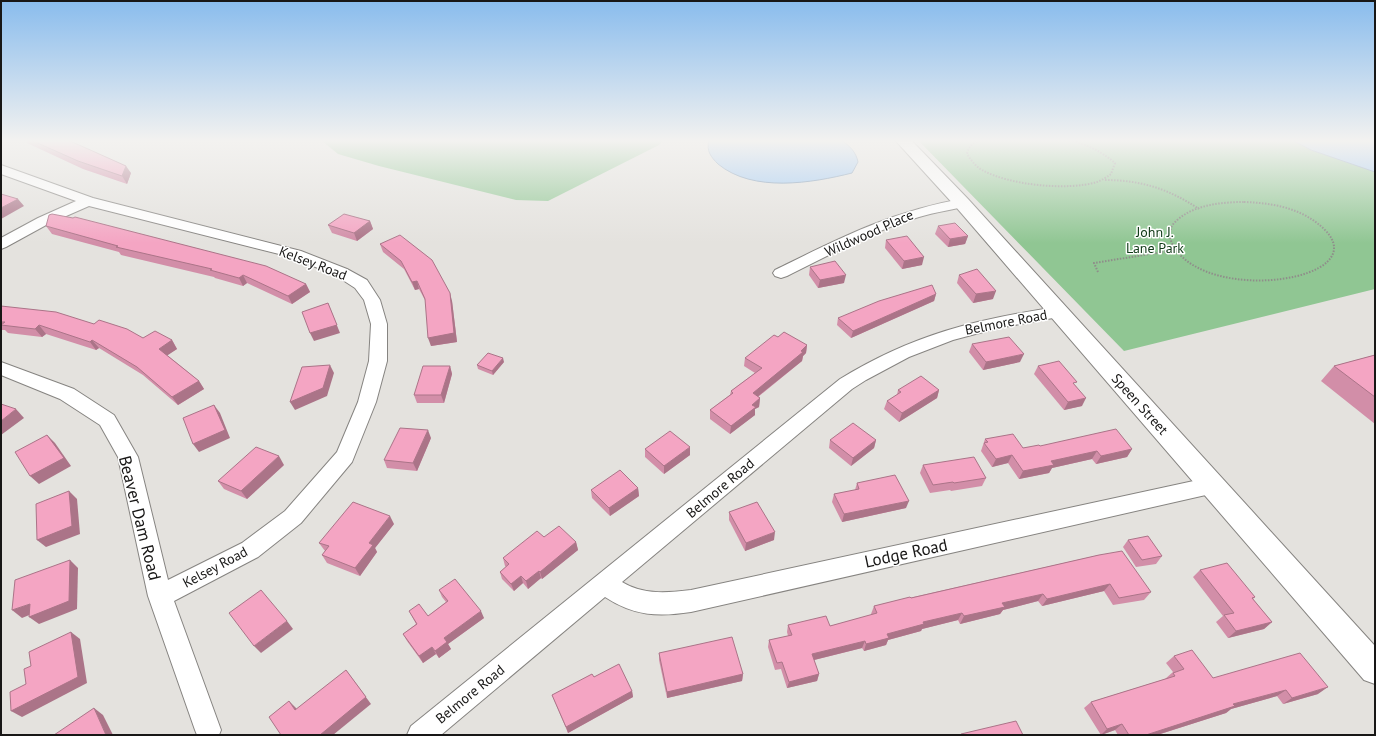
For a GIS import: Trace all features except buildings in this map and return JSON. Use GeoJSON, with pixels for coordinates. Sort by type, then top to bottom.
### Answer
{"type":"FeatureCollection","features":[{"type":"Feature","properties":{"kind":"street","name":"Kelsey Road"},"geometry":{"type":"LineString","coordinates":[[16,174],[88,201],[296,254],[341,272],[361,284],[372,300],[379,324],[378,361],[367,402],[345,456],[294,517],[250,550],[160,596]]}},
{"type":"Feature","properties":{"kind":"street","name":"Speen Street"},"geometry":{"type":"LineString","coordinates":[[935,174],[1375,669]]}},
{"type":"Feature","properties":{"kind":"street"},"geometry":{"type":"LineString","coordinates":[[1,244],[43,221],[88,201]]}},
{"type":"Feature","properties":{"kind":"street","name":"Wildwood Place"},"geometry":{"type":"LineString","coordinates":[[781,273],[896,219],[927,209],[962,203]]}},
{"type":"Feature","properties":{"kind":"street","name":"Belmore Road"},"geometry":{"type":"LineString","coordinates":[[420,735],[833,394],[860,375],[895,357],[945,336],[1008,320],[1058,312]]}},
{"type":"Feature","properties":{"kind":"street","name":"Beaver Dam Road"},"geometry":{"type":"LineString","coordinates":[[1,368],[67,394],[107,420],[128,457],[160,596],[208,730]]}},
{"type":"Feature","properties":{"kind":"street","name":"Lodge Road"},"geometry":{"type":"LineString","coordinates":[[604,583],[621,595],[638,602],[673,604],[1212,486]]}},
{"type":"Feature","properties":{"kind":"path"},"geometry":{"type":"LineString","coordinates":[[990,174],[1014,181],[1051,185],[1092,184],[1105,180],[1123,179],[1164,188],[1199,208]]}},
{"type":"Feature","properties":{"kind":"path"},"geometry":{"type":"LineString","coordinates":[[1105,180],[1112,174]]}},
{"type":"Feature","properties":{"kind":"path"},"geometry":{"type":"LineString","coordinates":[[1231,202],[1248,202],[1267,204],[1299,212],[1313,219],[1323,227],[1332,239],[1333,250],[1327,263],[1311,272],[1291,278],[1264,282],[1238,280],[1215,275],[1198,268],[1175,250],[1170,242],[1170,233],[1174,223],[1184,214],[1199,208],[1231,202]]}},
{"type":"Feature","properties":{"kind":"path"},"geometry":{"type":"LineString","coordinates":[[1098,272],[1094,263],[1175,250]]}},
{"type":"Feature","properties":{"kind":"green space"},"geometry":{"type":"Polygon","coordinates":[[[413,174],[601,174],[548,201],[516,200],[413,174]]]}},
{"type":"Feature","properties":{"kind":"green space","name":"John J. Lane Park"},"geometry":{"type":"Polygon","coordinates":[[[952,174],[1375,174],[1375,289],[1124,351],[952,174]]]}},
{"type":"Feature","properties":{"kind":"water"},"geometry":{"type":"Polygon","coordinates":[[[736,174],[847,174],[819,180],[783,183],[748,179],[736,174]]]}}]}
